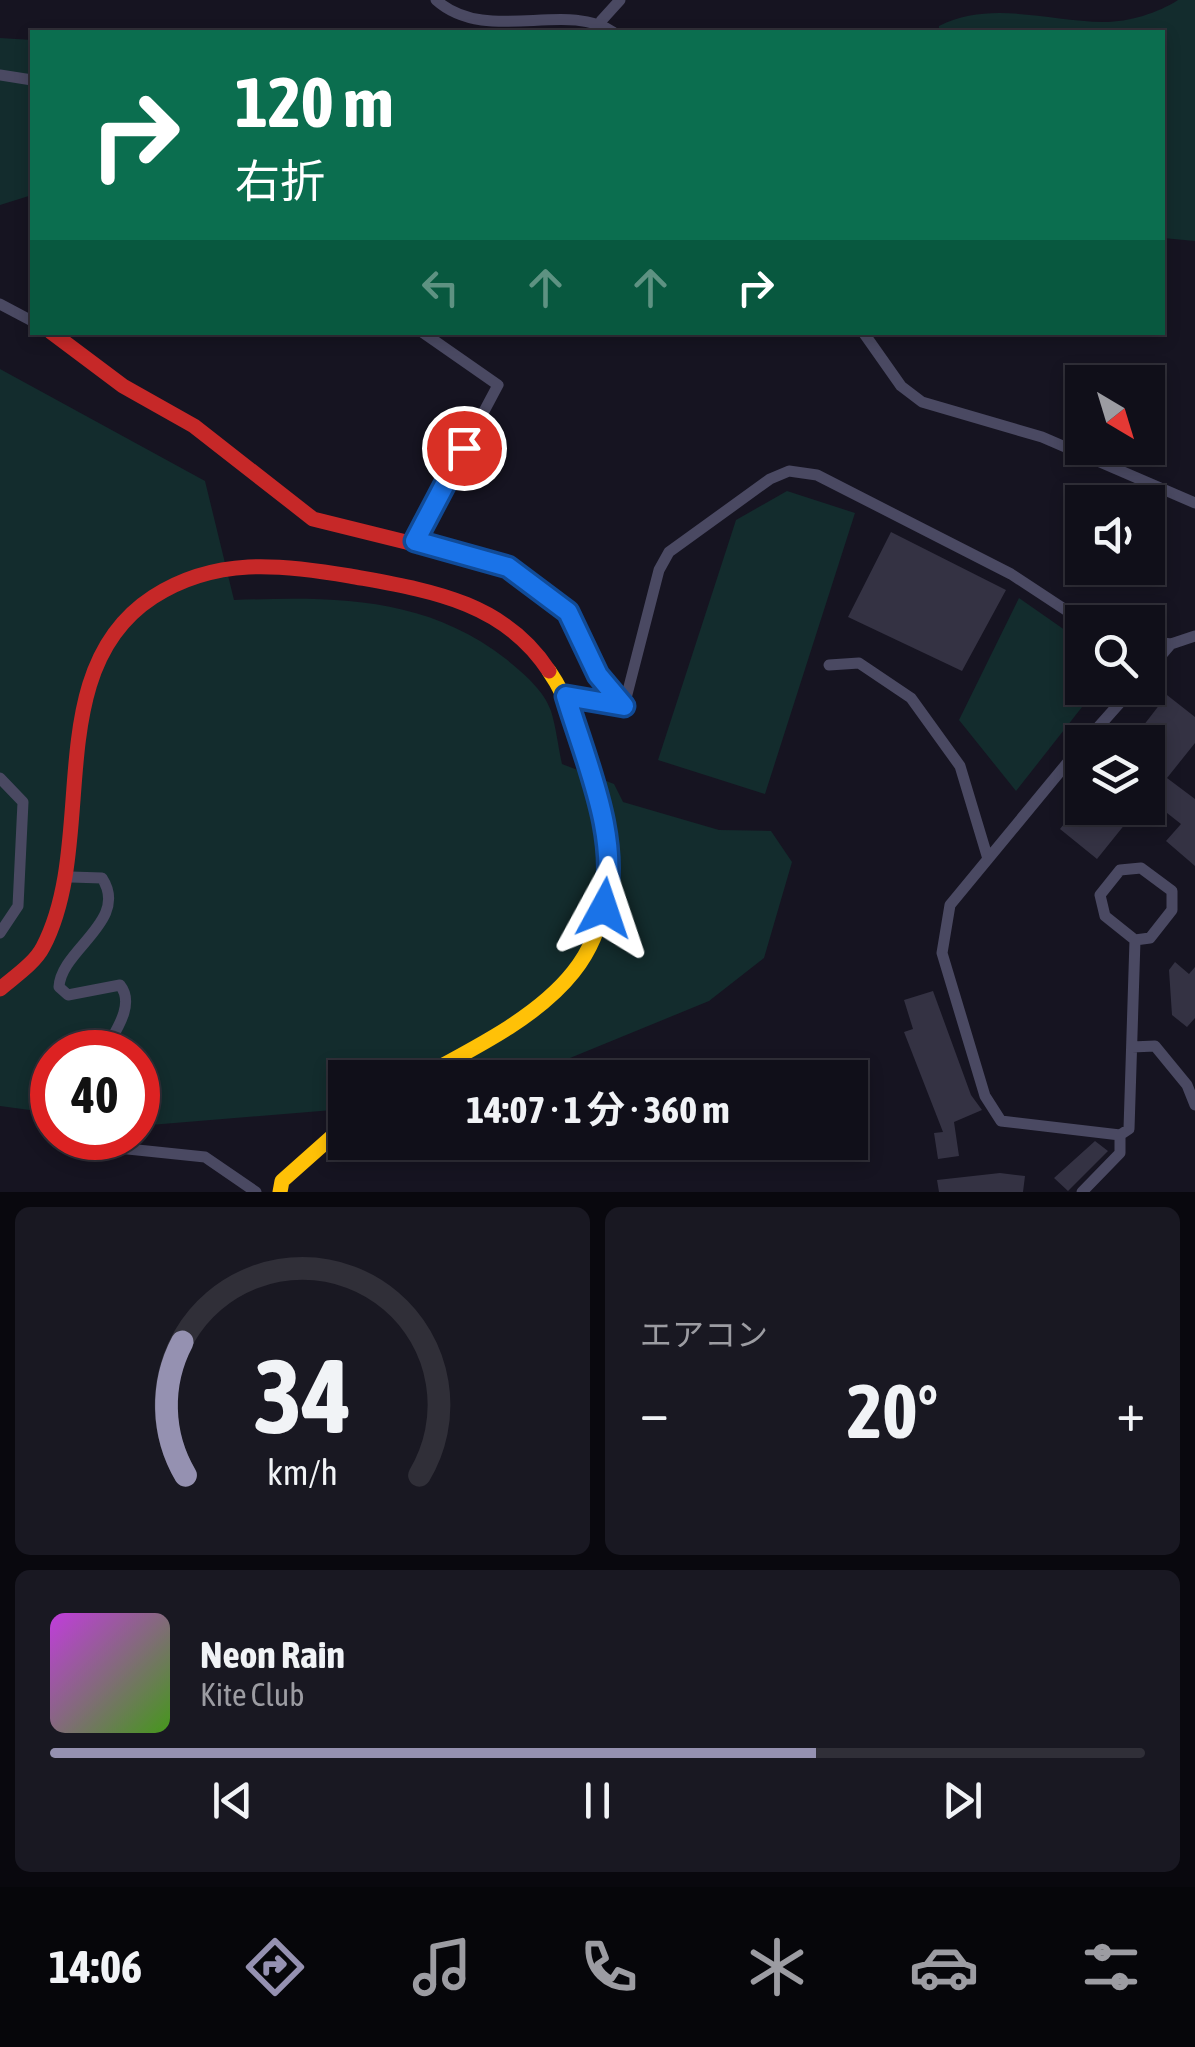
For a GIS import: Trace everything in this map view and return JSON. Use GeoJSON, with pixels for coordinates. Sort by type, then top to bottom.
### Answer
{"type":"FeatureCollection","features":[{"type":"Feature","properties":{"kind":"street"},"geometry":{"type":"LineString","coordinates":[[436,0],[451,13],[472,20],[556,16],[601,21],[611,30]]}},
{"type":"Feature","properties":{"kind":"street"},"geometry":{"type":"LineString","coordinates":[[601,21],[620,0]]}},
{"type":"Feature","properties":{"kind":"street"},"geometry":{"type":"LineString","coordinates":[[0,75],[30,80]]}},
{"type":"Feature","properties":{"kind":"street"},"geometry":{"type":"LineString","coordinates":[[0,304],[30,320]]}},
{"type":"Feature","properties":{"kind":"street"},"geometry":{"type":"LineString","coordinates":[[55,335],[123,386],[194,426],[314,519],[508,567],[568,612],[598,675],[624,706]]}},
{"type":"Feature","properties":{"kind":"street"},"geometry":{"type":"LineString","coordinates":[[415,541],[498,386],[426,335]]}},
{"type":"Feature","properties":{"kind":"street"},"geometry":{"type":"LineString","coordinates":[[865,335],[901,386],[922,402],[1042,437],[1195,502]]}},
{"type":"Feature","properties":{"kind":"street"},"geometry":{"type":"LineString","coordinates":[[624,706],[659,570],[668,552],[770,479],[789,471],[818,475],[863,496],[1011,574],[1065,610]]}},
{"type":"Feature","properties":{"kind":"street"},"geometry":{"type":"LineString","coordinates":[[4,983],[34,958],[52,927],[71,877],[77,744],[86,681],[115,628],[146,600],[180,579],[226,566],[273,566],[438,591],[484,610],[533,649],[566,696],[604,824],[610,880],[597,936],[558,992],[508,1030],[452,1060]]}},
{"type":"Feature","properties":{"kind":"street"},"geometry":{"type":"LineString","coordinates":[[1165,643],[1195,636]]}},
{"type":"Feature","properties":{"kind":"street"},"geometry":{"type":"LineString","coordinates":[[1165,651],[1171,644]]}},
{"type":"Feature","properties":{"kind":"street"},"geometry":{"type":"LineString","coordinates":[[830,664],[858,663],[911,698],[960,766],[988,859]]}},
{"type":"Feature","properties":{"kind":"street"},"geometry":{"type":"LineString","coordinates":[[566,696],[624,706]]}},
{"type":"Feature","properties":{"kind":"street"},"geometry":{"type":"LineString","coordinates":[[1101,725],[1118,705]]}},
{"type":"Feature","properties":{"kind":"street"},"geometry":{"type":"LineString","coordinates":[[1065,767],[950,904],[942,953],[985,1096],[1001,1121],[1120,1136],[1129,1129],[1135,940]]}},
{"type":"Feature","properties":{"kind":"street"},"geometry":{"type":"LineString","coordinates":[[0,778],[23,802],[18,906],[0,933]]}},
{"type":"Feature","properties":{"kind":"street"},"geometry":{"type":"LineString","coordinates":[[1141,868],[1172,891],[1172,910],[1150,938],[1135,940],[1105,916],[1100,894],[1120,870],[1141,868]]}},
{"type":"Feature","properties":{"kind":"street"},"geometry":{"type":"LineString","coordinates":[[71,877],[102,878],[109,889],[108,908],[97,929],[60,974],[59,987],[68,995],[120,985],[126,992],[126,1009],[115,1030]]}},
{"type":"Feature","properties":{"kind":"street"},"geometry":{"type":"LineString","coordinates":[[1132,1047],[1155,1046],[1187,1085],[1195,1105]]}},
{"type":"Feature","properties":{"kind":"street"},"geometry":{"type":"LineString","coordinates":[[1082,1192],[1120,1154],[1120,1136]]}},
{"type":"Feature","properties":{"kind":"street"},"geometry":{"type":"LineString","coordinates":[[280,1192],[282,1181],[328,1140]]}},
{"type":"Feature","properties":{"kind":"street"},"geometry":{"type":"LineString","coordinates":[[160,1152],[204,1157],[256,1192]]}},
{"type":"Feature","properties":{"kind":"green space"},"geometry":{"type":"Polygon","coordinates":[[[1178,0],[1195,0],[1195,241],[1165,238],[1165,30],[939,30],[939,26],[959,18],[979,14],[1104,22],[1152,13],[1178,0]]]}},
{"type":"Feature","properties":{"kind":"green space"},"geometry":{"type":"Polygon","coordinates":[[[0,38],[30,40],[30,196],[0,205],[0,38]]]}},
{"type":"Feature","properties":{"kind":"green space"},"geometry":{"type":"Polygon","coordinates":[[[0,369],[205,481],[234,600],[342,600],[410,611],[442,622],[506,659],[538,689],[551,711],[562,764],[614,784],[623,802],[719,830],[771,831],[792,862],[764,958],[709,1001],[570,1058],[328,1060],[328,1110],[160,1124],[160,1030],[30,1030],[30,1110],[0,1106],[0,369]]]}},
{"type":"Feature","properties":{"kind":"green space"},"geometry":{"type":"Polygon","coordinates":[[[787,491],[855,513],[765,794],[658,760],[736,520],[787,491]]]}},
{"type":"Feature","properties":{"kind":"green space"},"geometry":{"type":"Polygon","coordinates":[[[1019,598],[1065,630],[1065,705],[1084,705],[1016,791],[959,720],[1019,598]]]}},
{"type":"Feature","properties":{"kind":"building"},"geometry":{"type":"Polygon","coordinates":[[[891,532],[1006,590],[962,671],[848,617],[891,532]]]}},
{"type":"Feature","properties":{"kind":"building"},"geometry":{"type":"Polygon","coordinates":[[[1167,695],[1195,717],[1195,743],[1167,778],[1195,799],[1195,866],[1166,841],[1181,824],[1165,811],[1165,725],[1144,725],[1159,705],[1165,705],[1167,695]]]}},
{"type":"Feature","properties":{"kind":"building"},"geometry":{"type":"Polygon","coordinates":[[[1065,823],[1124,825],[1097,859],[1060,829],[1065,823]]]}},
{"type":"Feature","properties":{"kind":"building"},"geometry":{"type":"Polygon","coordinates":[[[1175,962],[1189,974],[1195,967],[1195,1018],[1187,1027],[1172,1015],[1169,970],[1175,962]]]}},
{"type":"Feature","properties":{"kind":"building"},"geometry":{"type":"Polygon","coordinates":[[[933,991],[971,1095],[982,1110],[954,1122],[959,1156],[938,1159],[934,1133],[943,1132],[904,1032],[913,1029],[904,1000],[933,991]]]}},
{"type":"Feature","properties":{"kind":"building"},"geometry":{"type":"Polygon","coordinates":[[[1095,1141],[1108,1151],[1068,1191],[1054,1178],[1095,1141]]]}},
{"type":"Feature","properties":{"kind":"building"},"geometry":{"type":"Polygon","coordinates":[[[1000,1173],[1025,1176],[1023,1192],[939,1192],[937,1180],[1000,1173]]]}},
{"type":"Feature","properties":{"kind":"traffic: fast"},"geometry":{"type":"LineString","coordinates":[[530,584],[568,612],[598,675],[624,706]]}},
{"type":"Feature","properties":{"kind":"traffic: slow"},"geometry":{"type":"LineString","coordinates":[[453,1060],[544,1002],[573,973],[593,939],[604,899],[605,851],[594,793],[577,730],[549,671]]}},
{"type":"Feature","properties":{"kind":"traffic: slow"},"geometry":{"type":"LineString","coordinates":[[280,1192],[282,1181],[328,1140]]}},
{"type":"Feature","properties":{"kind":"traffic: jam"},"geometry":{"type":"LineString","coordinates":[[55,335],[123,386],[194,426],[313,519],[507,567],[530,584]]}},
{"type":"Feature","properties":{"kind":"traffic: jam"},"geometry":{"type":"LineString","coordinates":[[0,989],[39,953],[59,904],[68,858],[83,712],[96,668],[118,629],[153,597],[200,575],[248,567],[298,569],[378,581],[434,593],[486,613],[530,647],[549,671]]}},
{"type":"Feature","properties":{"kind":"route"},"geometry":{"type":"LineString","coordinates":[[464,448],[415,541],[508,567],[568,612],[598,675],[624,706],[566,696],[604,824],[610,880],[604,908]]}}]}
